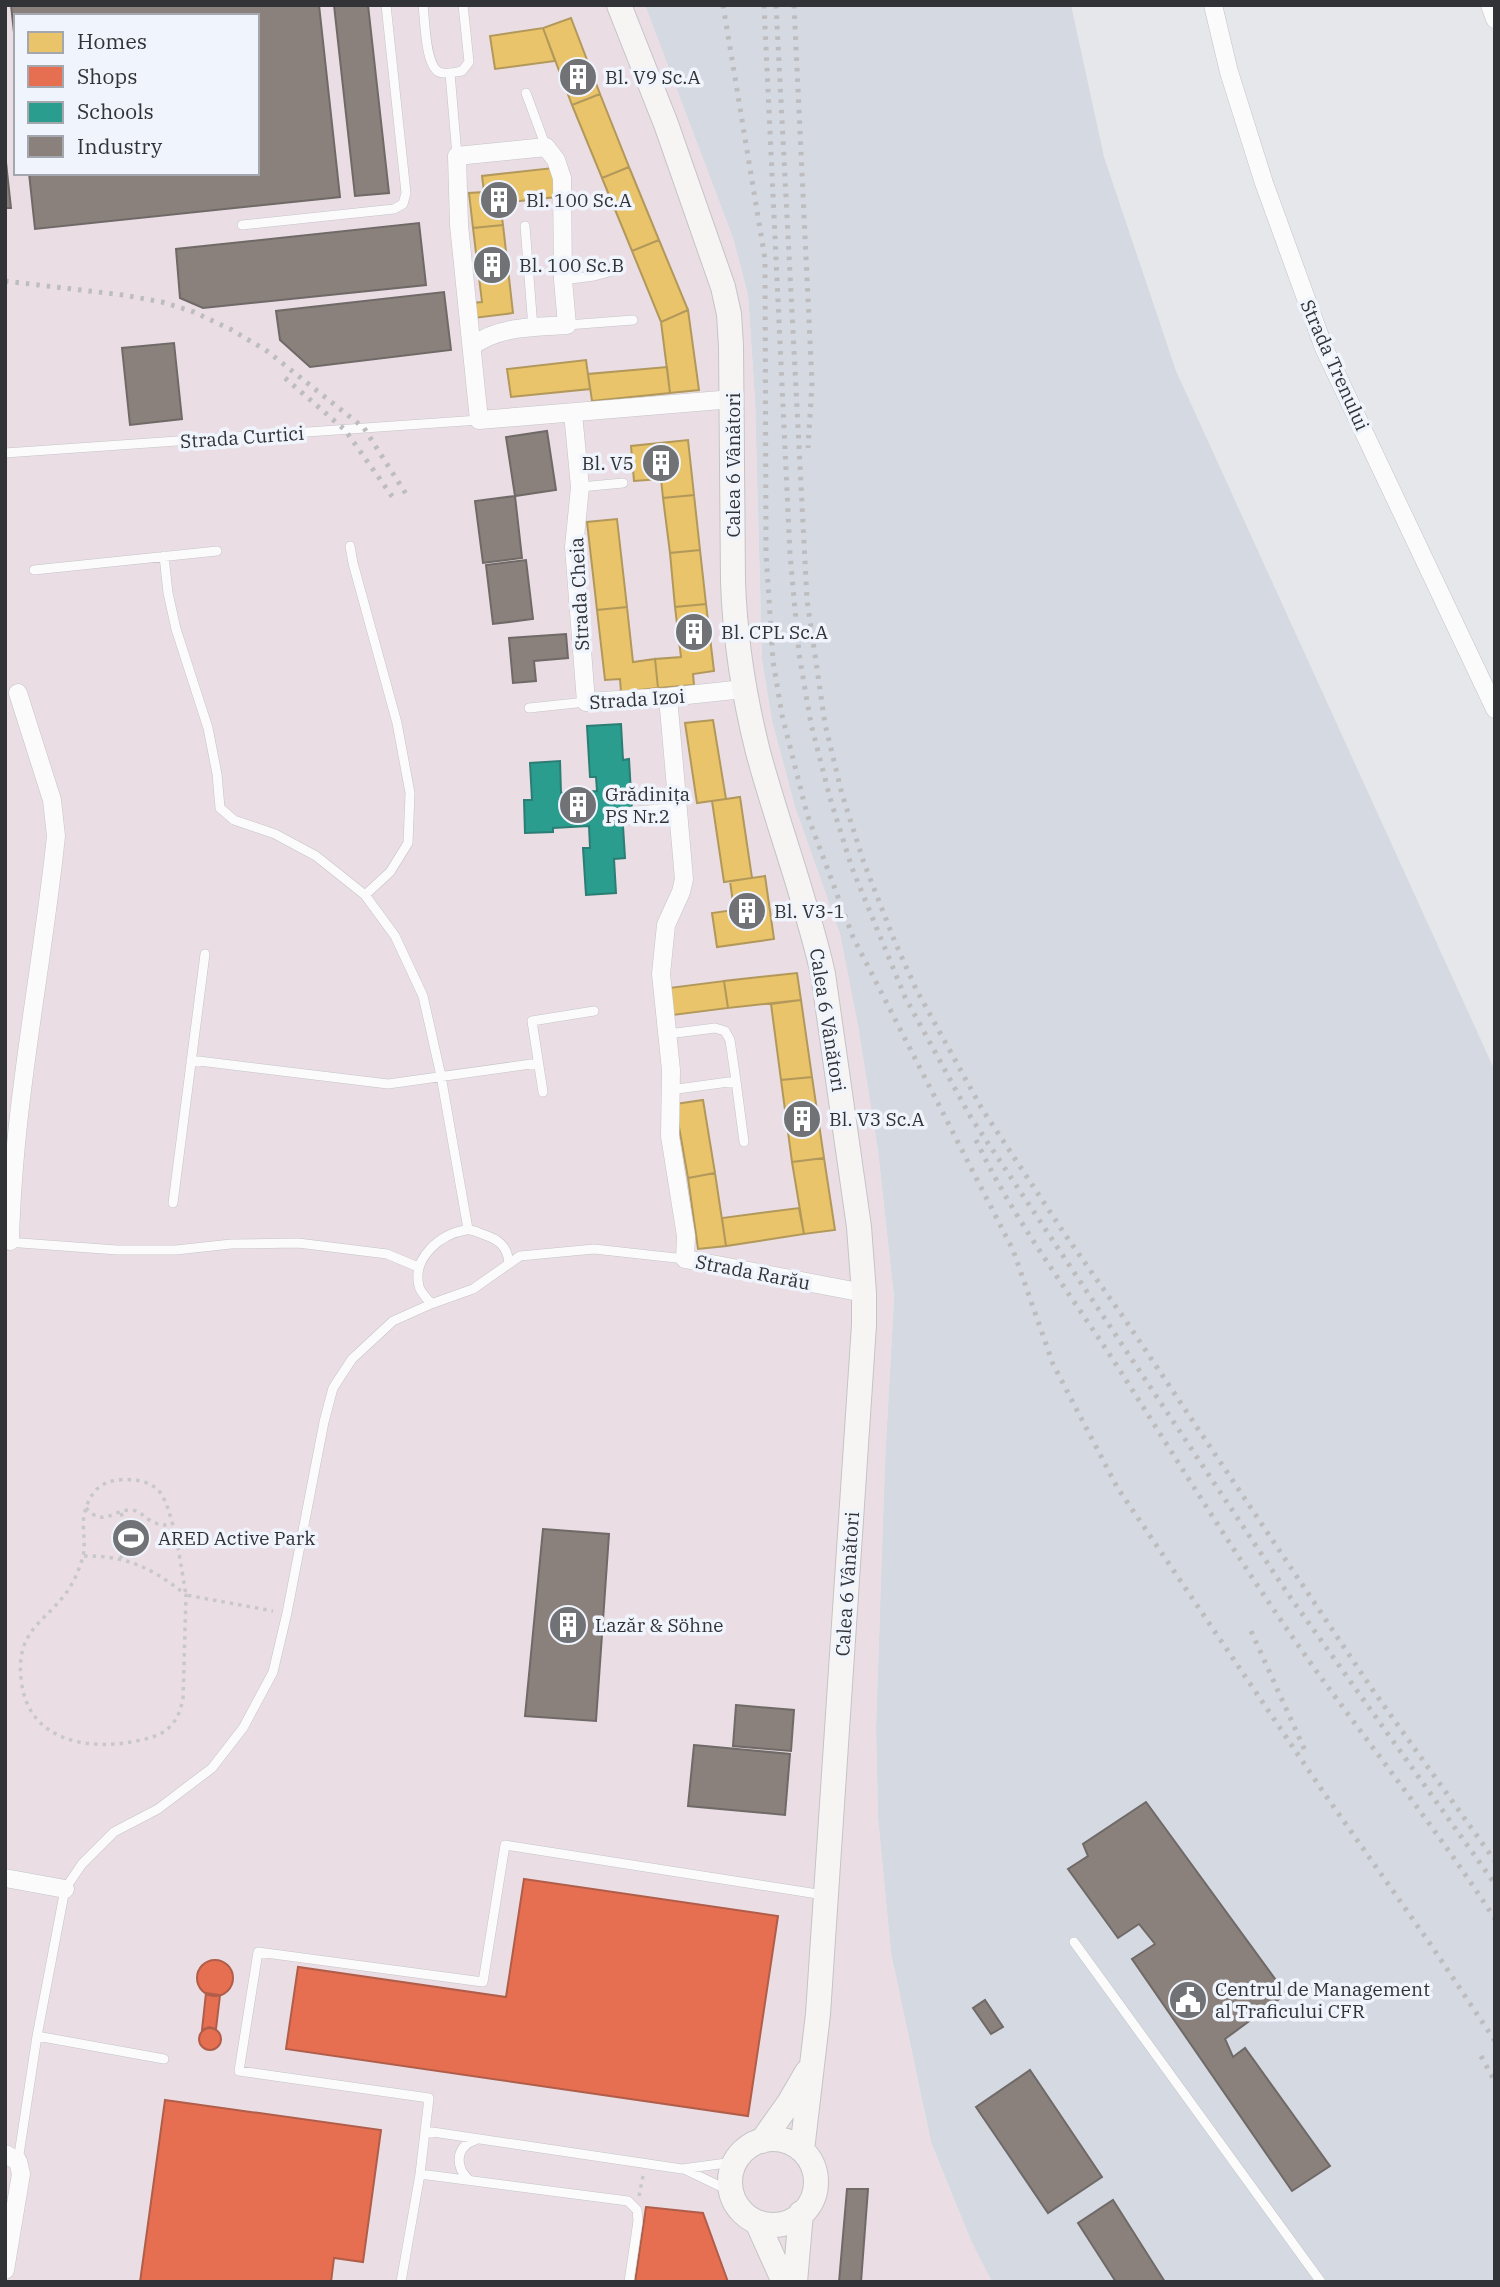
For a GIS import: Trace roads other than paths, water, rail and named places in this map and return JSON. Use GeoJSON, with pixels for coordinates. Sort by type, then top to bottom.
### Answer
{"type":"FeatureCollection","features":[{"type":"Feature","properties":{"kind":"main road","name":"Calea 6 Vânători"},"geometry":{"type":"LineString","coordinates":[[619,5],[666,124],[723,287],[729,314],[733,399],[733,592],[744,689],[759,753],[813,931],[823,974],[859,1227],[864,1293],[818,2014],[802,2150]]}},
{"type":"Feature","properties":{"kind":"main road","name":"Calea 6 Vânători"},"geometry":{"type":"LineString","coordinates":[[762,2141],[789,2103],[812,2062]]}},
{"type":"Feature","properties":{"kind":"main road"},"geometry":{"type":"LineString","coordinates":[[770,2139],[785,2140],[802,2150],[814,2169],[816,2182],[813,2196],[802,2213],[784,2224],[770,2225],[745,2215],[730,2190],[734,2162],[743,2150],[770,2139]]}},
{"type":"Feature","properties":{"kind":"main road"},"geometry":{"type":"LineString","coordinates":[[795,2282],[802,2213]]}},
{"type":"Feature","properties":{"kind":"main road"},"geometry":{"type":"LineString","coordinates":[[757,2222],[784,2282]]}},
{"type":"Feature","properties":{"kind":"street","name":"Strada Trenului"},"geometry":{"type":"LineString","coordinates":[[1213,5],[1229,72],[1260,171],[1319,335],[1495,709]]}},
{"type":"Feature","properties":{"kind":"street"},"geometry":{"type":"LineString","coordinates":[[1490,5],[1495,19]]}},
{"type":"Feature","properties":{"kind":"street"},"geometry":{"type":"LineString","coordinates":[[472,346],[495,333],[567,325],[563,279],[562,178],[556,160],[546,147],[457,156],[459,225],[479,419]]}},
{"type":"Feature","properties":{"kind":"street","name":"Strada Curtici"},"geometry":{"type":"LineString","coordinates":[[479,419],[733,399]]}},
{"type":"Feature","properties":{"kind":"street","name":"Strada Cheia"},"geometry":{"type":"LineString","coordinates":[[573,413],[580,486],[575,547],[586,702]]}},
{"type":"Feature","properties":{"kind":"street","name":"Strada Izoi"},"geometry":{"type":"LineString","coordinates":[[586,702],[744,689]]}},
{"type":"Feature","properties":{"kind":"street"},"geometry":{"type":"LineString","coordinates":[[7,1242],[19,1118],[56,836],[52,800],[18,693]]}},
{"type":"Feature","properties":{"kind":"street","name":"Strada Rarău"},"geometry":{"type":"LineString","coordinates":[[668,697],[684,879],[666,925],[661,988],[671,1070],[670,1136],[686,1236],[684,1259],[864,1293]]}},
{"type":"Feature","properties":{"kind":"street"},"geometry":{"type":"LineString","coordinates":[[632,816],[677,811]]}},
{"type":"Feature","properties":{"kind":"street"},"geometry":{"type":"LineString","coordinates":[[5,1878],[65,1889]]}},
{"type":"Feature","properties":{"kind":"street"},"geometry":{"type":"LineString","coordinates":[[5,2270],[21,2174],[12,2157]]}},
{"type":"Feature","properties":{"kind":"lane"},"geometry":{"type":"LineString","coordinates":[[242,226],[394,209],[403,204],[407,193],[386,5]]}},
{"type":"Feature","properties":{"kind":"lane"},"geometry":{"type":"LineString","coordinates":[[424,5],[430,60],[440,73],[462,71],[469,62],[463,5]]}},
{"type":"Feature","properties":{"kind":"lane"},"geometry":{"type":"LineString","coordinates":[[450,73],[457,156]]}},
{"type":"Feature","properties":{"kind":"lane"},"geometry":{"type":"LineString","coordinates":[[526,93],[546,147]]}},
{"type":"Feature","properties":{"kind":"lane"},"geometry":{"type":"LineString","coordinates":[[525,226],[533,328]]}},
{"type":"Feature","properties":{"kind":"lane"},"geometry":{"type":"LineString","coordinates":[[563,279],[594,276],[620,269]]}},
{"type":"Feature","properties":{"kind":"lane"},"geometry":{"type":"LineString","coordinates":[[567,325],[633,320]]}},
{"type":"Feature","properties":{"kind":"lane","name":"Strada Curtici"},"geometry":{"type":"LineString","coordinates":[[5,453],[479,419]]}},
{"type":"Feature","properties":{"kind":"lane"},"geometry":{"type":"LineString","coordinates":[[580,486],[623,483]]}},
{"type":"Feature","properties":{"kind":"lane"},"geometry":{"type":"LineString","coordinates":[[350,546],[397,723],[410,793],[408,843],[390,872],[365,895]]}},
{"type":"Feature","properties":{"kind":"lane"},"geometry":{"type":"LineString","coordinates":[[34,570],[218,551]]}},
{"type":"Feature","properties":{"kind":"lane"},"geometry":{"type":"LineString","coordinates":[[164,556],[176,629],[208,728],[220,808],[234,820],[275,834],[316,856],[365,895],[396,936],[423,996],[441,1076],[468,1229]]}},
{"type":"Feature","properties":{"kind":"lane","name":"Strada Izoi"},"geometry":{"type":"LineString","coordinates":[[529,708],[586,702]]}},
{"type":"Feature","properties":{"kind":"lane"},"geometry":{"type":"LineString","coordinates":[[173,1203],[205,954]]}},
{"type":"Feature","properties":{"kind":"lane"},"geometry":{"type":"LineString","coordinates":[[543,1092],[532,1021],[594,1011]]}},
{"type":"Feature","properties":{"kind":"lane"},"geometry":{"type":"LineString","coordinates":[[668,1034],[715,1028],[725,1031],[730,1040],[744,1142]]}},
{"type":"Feature","properties":{"kind":"lane"},"geometry":{"type":"LineString","coordinates":[[191,1060],[388,1084],[538,1063]]}},
{"type":"Feature","properties":{"kind":"lane"},"geometry":{"type":"LineString","coordinates":[[670,1090],[736,1081]]}},
{"type":"Feature","properties":{"kind":"lane"},"geometry":{"type":"LineString","coordinates":[[431,1304],[419,1288],[418,1268],[426,1252],[449,1237],[468,1229],[496,1238],[508,1250],[509,1263]]}},
{"type":"Feature","properties":{"kind":"lane"},"geometry":{"type":"LineString","coordinates":[[7,1242],[117,1250],[176,1250],[231,1244],[298,1243],[387,1254],[418,1268]]}},
{"type":"Feature","properties":{"kind":"lane"},"geometry":{"type":"LineString","coordinates":[[12,2157],[65,1889],[82,1864],[114,1832],[158,1808],[212,1768],[243,1728],[273,1672],[324,1422],[333,1388],[352,1359],[393,1321],[473,1289],[520,1256],[594,1249],[684,1259]]}},
{"type":"Feature","properties":{"kind":"lane"},"geometry":{"type":"LineString","coordinates":[[401,2282],[421,2174],[429,2098],[239,2071],[258,1952],[484,1982],[505,1845],[826,1895]]}},
{"type":"Feature","properties":{"kind":"lane"},"geometry":{"type":"LineString","coordinates":[[1074,1942],[1321,2282]]}},
{"type":"Feature","properties":{"kind":"lane"},"geometry":{"type":"LineString","coordinates":[[37,2036],[164,2059]]}},
{"type":"Feature","properties":{"kind":"lane"},"geometry":{"type":"LineString","coordinates":[[426,2131],[682,2169],[730,2190]]}},
{"type":"Feature","properties":{"kind":"lane"},"geometry":{"type":"LineString","coordinates":[[471,2181],[459,2167],[458,2158],[468,2142],[477,2139]]}},
{"type":"Feature","properties":{"kind":"lane"},"geometry":{"type":"LineString","coordinates":[[682,2169],[734,2162]]}},
{"type":"Feature","properties":{"kind":"lane"},"geometry":{"type":"LineString","coordinates":[[421,2174],[628,2201],[636,2210],[635,2252],[629,2282]]}},
{"type":"Feature","properties":{"kind":"railway"},"geometry":{"type":"LineString","coordinates":[[723,5],[765,259],[766,553],[773,661],[782,715],[807,814],[853,937],[1013,1250],[1053,1364],[1117,1487],[1495,2041]]}},
{"type":"Feature","properties":{"kind":"railway"},"geometry":{"type":"LineString","coordinates":[[764,5],[790,554],[799,654],[811,724],[852,868],[905,997],[970,1116],[1288,1594],[1495,1884]]}},
{"type":"Feature","properties":{"kind":"railway"},"geometry":{"type":"LineString","coordinates":[[776,5],[807,600],[825,724],[842,794],[864,863],[916,989],[982,1109],[1372,1689],[1495,1861]]}},
{"type":"Feature","properties":{"kind":"railway"},"geometry":{"type":"LineString","coordinates":[[794,5],[812,383],[808,448]]}},
{"type":"Feature","properties":{"kind":"railway"},"geometry":{"type":"LineString","coordinates":[[5,281],[162,302],[194,312],[232,330],[267,351],[364,428],[406,494]]}},
{"type":"Feature","properties":{"kind":"railway"},"geometry":{"type":"LineString","coordinates":[[285,378],[345,430],[394,499]]}},
{"type":"Feature","properties":{"kind":"railway"},"geometry":{"type":"LineString","coordinates":[[976,1140],[1025,1228],[1271,1606],[1495,1919]]}},
{"type":"Feature","properties":{"kind":"railway"},"geometry":{"type":"LineString","coordinates":[[1251,1631],[1307,1755]]}},
{"type":"Feature","properties":{"kind":"railway"},"geometry":{"type":"LineString","coordinates":[[1481,2056],[1495,2082]]}},
{"type":"Feature","properties":{"kind":"place","name":"Bl. V9 Sc.A"},"geometry":{"type":"Point","coordinates":[578,77]}},
{"type":"Feature","properties":{"kind":"place","name":"Bl. 100 Sc.A"},"geometry":{"type":"Point","coordinates":[499,200]}},
{"type":"Feature","properties":{"kind":"place","name":"Bl. 100 Sc.B"},"geometry":{"type":"Point","coordinates":[492,265]}},
{"type":"Feature","properties":{"kind":"place","name":"Bl. V5"},"geometry":{"type":"Point","coordinates":[661,463]}},
{"type":"Feature","properties":{"kind":"place","name":"Bl. CPL Sc.A"},"geometry":{"type":"Point","coordinates":[694,632]}},
{"type":"Feature","properties":{"kind":"place","name":"Grădinița PS Nr.2"},"geometry":{"type":"Point","coordinates":[578,805]}},
{"type":"Feature","properties":{"kind":"place","name":"Bl. V3-1"},"geometry":{"type":"Point","coordinates":[747,911]}},
{"type":"Feature","properties":{"kind":"place","name":"Bl. V3 Sc.A"},"geometry":{"type":"Point","coordinates":[802,1119]}},
{"type":"Feature","properties":{"kind":"place","name":"ARED Active Park"},"geometry":{"type":"Point","coordinates":[131,1538]}},
{"type":"Feature","properties":{"kind":"place","name":"Lazăr & Söhne"},"geometry":{"type":"Point","coordinates":[568,1625]}},
{"type":"Feature","properties":{"kind":"place","name":"Centrul de Management al Traficului CFR"},"geometry":{"type":"Point","coordinates":[1188,2000]}}]}
